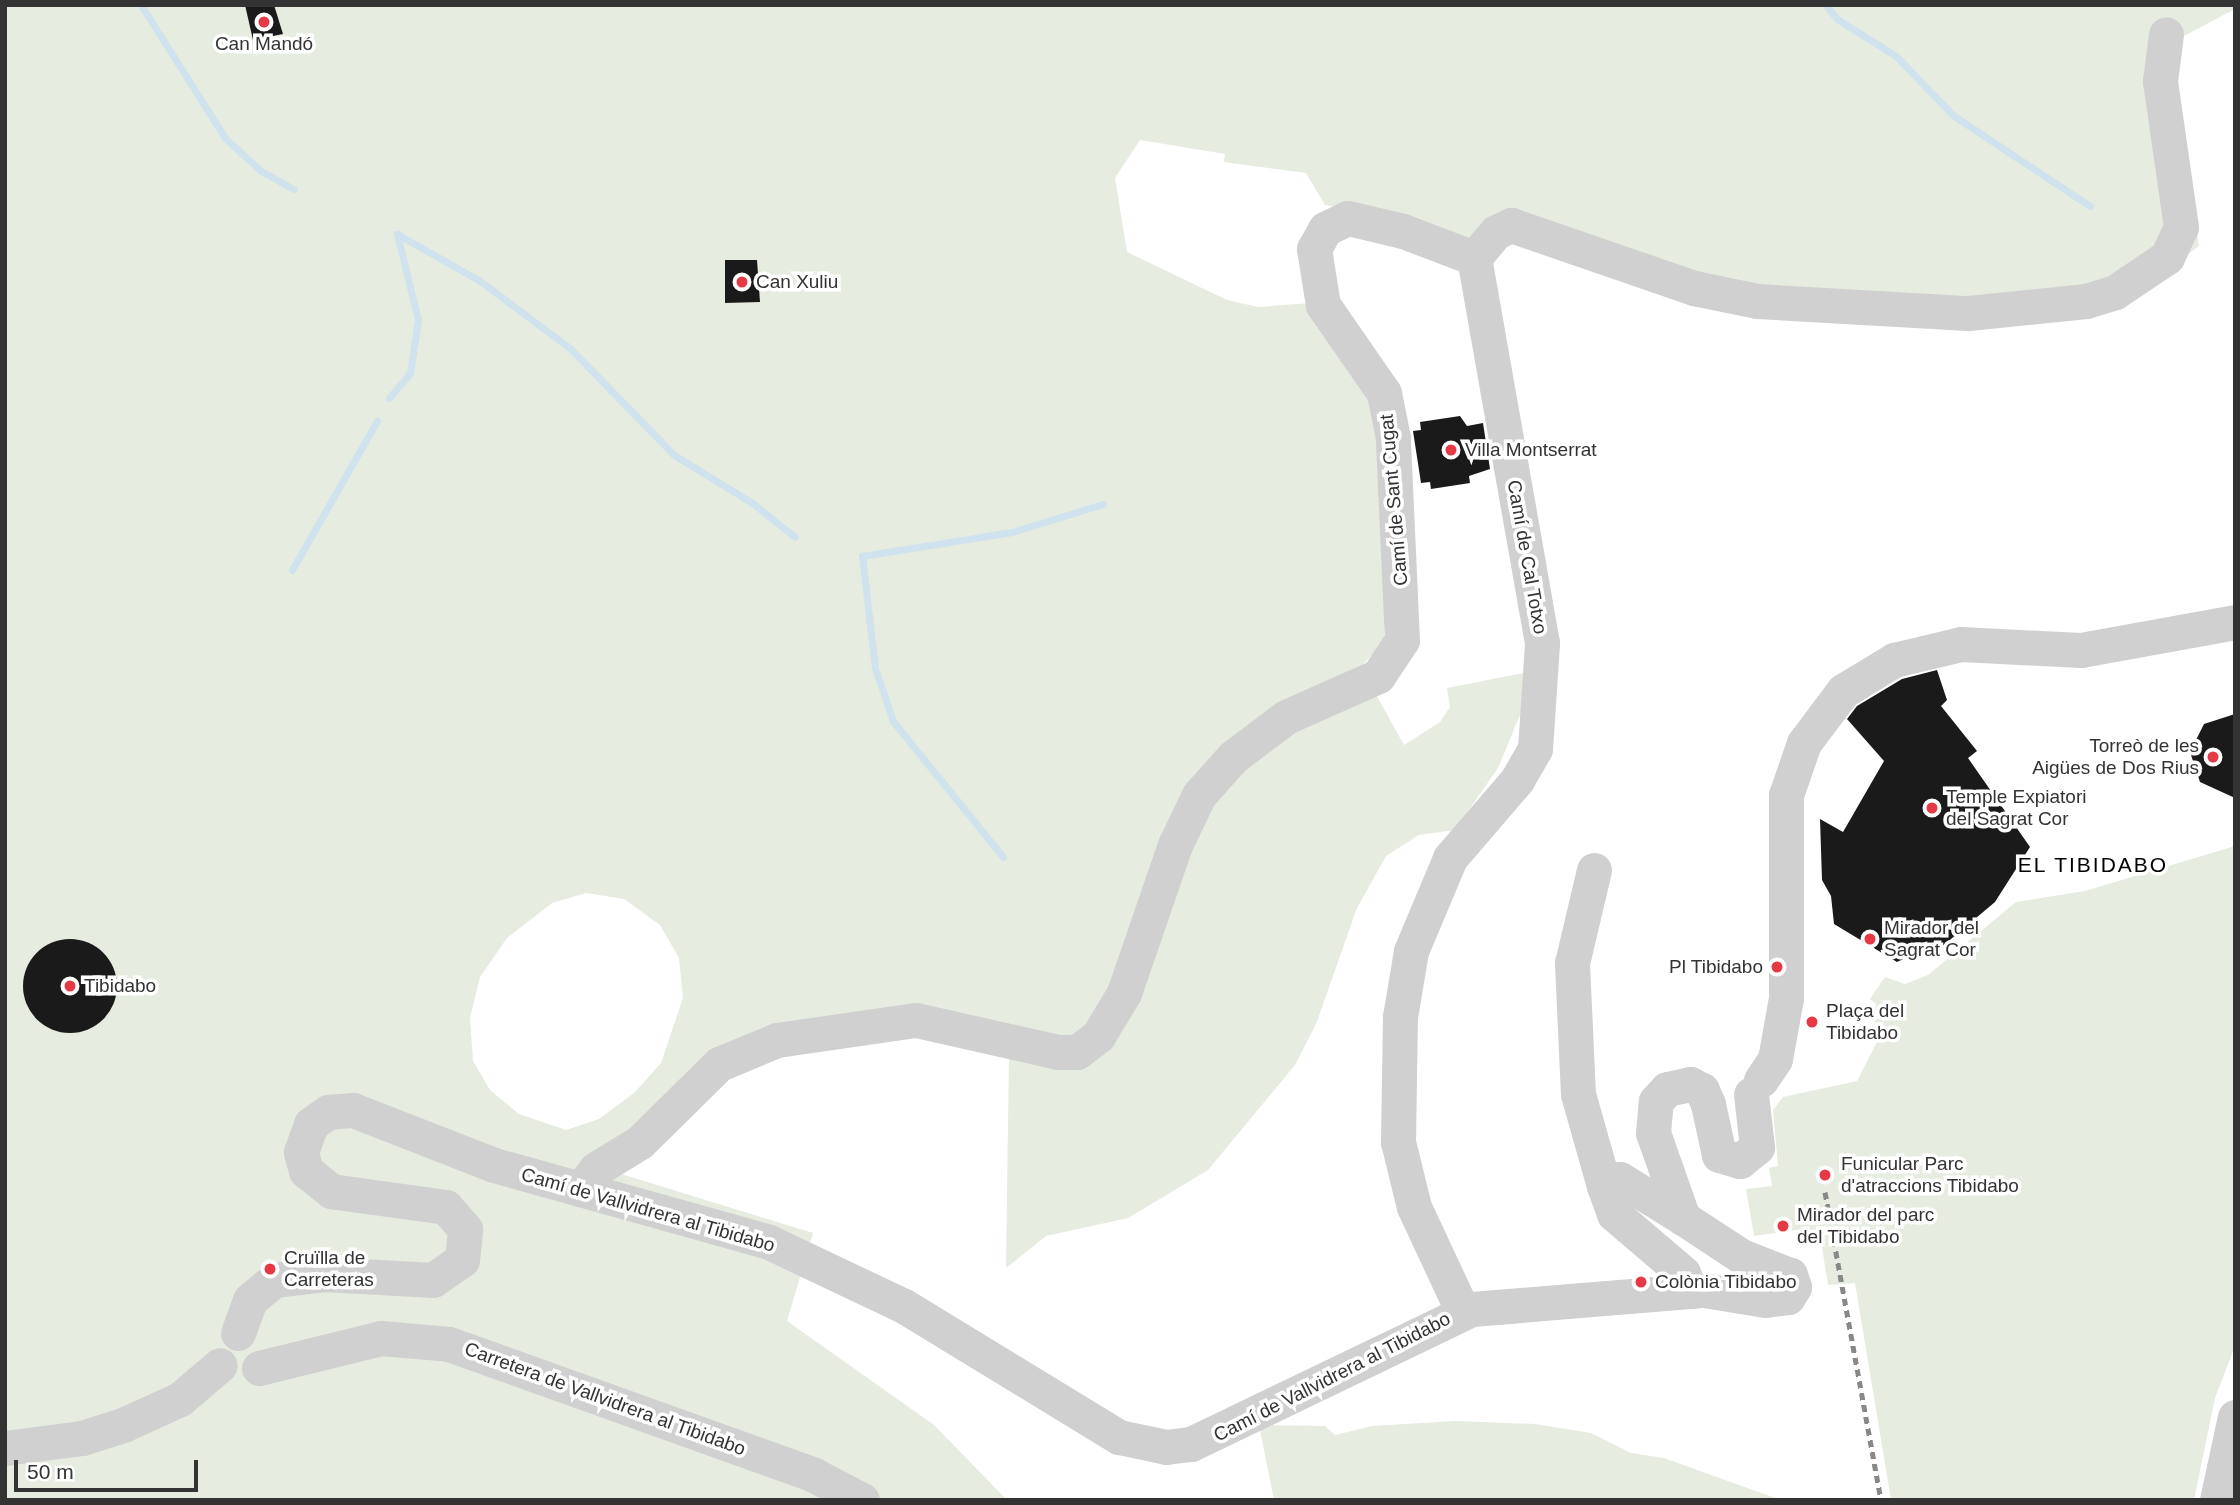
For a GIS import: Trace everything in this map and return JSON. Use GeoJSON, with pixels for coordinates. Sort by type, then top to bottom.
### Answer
{"type":"FeatureCollection","features":[{"type":"Feature","properties":{"kind":"street"},"geometry":{"type":"LineString","coordinates":[[1474,258],[1496,232],[1528,227],[1737,299],[1839,309],[1968,313],[2086,301],[2115,292],[2167,257],[2181,228],[2160,80],[2166,34]]}},
{"type":"Feature","properties":{"kind":"street","name":"Camí de Sant Cugat"},"geometry":{"type":"LineString","coordinates":[[582,1187],[596,1170],[640,1142],[719,1064],[777,1040],[916,1020],[1058,1052],[1077,1052],[1098,1036],[1124,993],[1175,845],[1199,795],[1233,757],[1286,717],[1378,676],[1402,640],[1394,449],[1384,393],[1323,305],[1314,249],[1325,229],[1348,218],[1403,230],[1474,258]]}},
{"type":"Feature","properties":{"kind":"street","name":"Camí de Cal Totxo"},"geometry":{"type":"LineString","coordinates":[[1463,1312],[1414,1207],[1398,1142],[1400,1017],[1411,951],[1450,858],[1517,780],[1535,749],[1542,643],[1474,258]]}},
{"type":"Feature","properties":{"kind":"street"},"geometry":{"type":"LineString","coordinates":[[1683,1218],[1657,1153],[1653,1133],[1657,1101],[1678,1084],[1702,1090],[1718,1155],[1740,1161],[1757,1147],[1756,1087],[1775,1059],[1781,1028],[1787,941],[1783,820],[1791,774],[1822,713],[1869,671],[1961,644],[2081,650],[2235,622]]}},
{"type":"Feature","properties":{"kind":"street"},"geometry":{"type":"LineString","coordinates":[[1594,870],[1572,963],[1571,1031],[1577,1094],[1614,1214],[1683,1273],[1691,1291]]}},
{"type":"Feature","properties":{"kind":"street","name":"Camí de Vallvidrera al Tibidabo"},"geometry":{"type":"LineString","coordinates":[[238,1332],[250,1300],[274,1280],[325,1274],[433,1280],[462,1260],[465,1229],[446,1207],[343,1194],[313,1180],[302,1162],[302,1142],[311,1124],[328,1112],[366,1114],[460,1154],[769,1242],[958,1336],[1084,1419],[1150,1445],[1179,1446],[1219,1435],[1463,1312],[1691,1291],[1777,1301],[1794,1287],[1783,1270],[1741,1256],[1683,1218]]}},
{"type":"Feature","properties":{"kind":"street"},"geometry":{"type":"LineString","coordinates":[[1604,1186],[1620,1179],[1683,1218]]}},
{"type":"Feature","properties":{"kind":"street"},"geometry":{"type":"LineString","coordinates":[[5,1448],[82,1438],[123,1426],[180,1399],[220,1365],[220,1344],[238,1332],[258,1341],[263,1354],[259,1368],[238,1377],[220,1365]]}},
{"type":"Feature","properties":{"kind":"street","name":"Carretera de Vallvidrera al Tibidabo"},"geometry":{"type":"LineString","coordinates":[[259,1368],[381,1338],[449,1344],[814,1475],[862,1500]]}},
{"type":"Feature","properties":{"kind":"street"},"geometry":{"type":"LineString","coordinates":[[2217,1500],[2235,1417]]}},
{"type":"Feature","properties":{"kind":"shaded area"},"geometry":{"type":"Polygon","coordinates":[[[5,5],[2235,5],[2235,9],[2184,36],[2168,62],[2199,246],[2159,276],[1885,320],[1509,239],[1487,254],[1417,222],[1325,205],[1306,173],[1224,162],[1225,154],[1140,140],[1115,178],[1127,252],[1227,300],[1258,307],[1311,303],[1363,382],[1379,425],[1391,508],[1384,642],[1353,675],[1375,693],[1404,745],[1440,722],[1450,707],[1447,688],[1528,672],[1525,703],[1498,768],[1455,830],[1419,835],[1386,856],[1357,908],[1316,1024],[1295,1065],[1208,1170],[1128,1218],[1046,1236],[1006,1268],[1009,1054],[922,1034],[744,1059],[618,1173],[813,1233],[787,1321],[934,1425],[1007,1500],[5,1500],[5,5]],[[586,893],[552,903],[507,938],[480,977],[470,1018],[473,1061],[490,1090],[519,1114],[566,1130],[599,1119],[634,1093],[661,1063],[683,998],[679,958],[660,925],[624,899],[586,893]]]}},
{"type":"Feature","properties":{"kind":"shaded area"},"geometry":{"type":"Polygon","coordinates":[[[2235,846],[2235,1346],[2215,1398],[2194,1500],[1891,1500],[1855,1283],[1828,1285],[1821,1241],[1805,1242],[1803,1229],[1754,1236],[1746,1189],[1772,1186],[1769,1168],[1778,1166],[1773,1110],[1783,1097],[1857,1081],[1879,1038],[1874,1037],[1876,1004],[1870,999],[1885,977],[1905,984],[1928,975],[2016,902],[2085,891],[2235,846]]]}},
{"type":"Feature","properties":{"kind":"shaded area"},"geometry":{"type":"Polygon","coordinates":[[[1456,1421],[1535,1424],[1591,1433],[1631,1453],[1664,1458],[1781,1500],[1274,1500],[1259,1425],[1325,1426],[1335,1435],[1372,1426],[1456,1421]]]}},
{"type":"Feature","properties":{"kind":"building","name":"Can Mandó"},"geometry":{"type":"Polygon","coordinates":[[[245,5],[274,5],[283,34],[253,40],[245,5]]]}},
{"type":"Feature","properties":{"kind":"building","name":"Can Xuliu"},"geometry":{"type":"Polygon","coordinates":[[[725,260],[757,260],[760,302],[725,303],[725,260]]]}},
{"type":"Feature","properties":{"kind":"building","name":"Villa Montserrat"},"geometry":{"type":"Polygon","coordinates":[[[1460,416],[1467,426],[1483,423],[1490,469],[1469,476],[1470,483],[1431,489],[1430,482],[1421,483],[1413,431],[1421,430],[1420,422],[1460,416]]]}},
{"type":"Feature","properties":{"kind":"building","name":"Temple Expiatori del Sagrat Cor"},"geometry":{"type":"Polygon","coordinates":[[[1937,670],[1947,700],[1941,706],[1977,751],[1968,758],[2030,847],[1995,902],[1932,955],[1918,952],[1897,962],[1834,924],[1831,896],[1822,880],[1820,819],[1843,832],[1884,761],[1847,719],[1857,706],[1902,679],[1937,670]]]}},
{"type":"Feature","properties":{"kind":"building","name":"Torreò de les Aigües de Dos Rius"},"geometry":{"type":"Polygon","coordinates":[[[2235,714],[2235,798],[2200,782],[2190,752],[2204,724],[2235,714]]]}},
{"type":"Feature","properties":{"kind":"building","name":"Tibidabo"},"geometry":{"type":"Polygon","coordinates":[[[70,939],[88,943],[103,953],[113,968],[117,986],[113,1004],[103,1019],[88,1029],[70,1033],[52,1029],[37,1019],[27,1004],[23,986],[27,968],[37,953],[52,943],[70,939]]]}},
{"type":"Feature","properties":{"kind":"waterway"},"geometry":{"type":"LineString","coordinates":[[141,5],[225,138],[261,171],[293,189]]}},
{"type":"Feature","properties":{"kind":"waterway"},"geometry":{"type":"LineString","coordinates":[[1826,5],[1837,19],[1896,56],[1954,116],[2090,206]]}},
{"type":"Feature","properties":{"kind":"waterway"},"geometry":{"type":"LineString","coordinates":[[397,234],[480,281],[570,348],[674,455],[751,502],[795,537]]}},
{"type":"Feature","properties":{"kind":"waterway"},"geometry":{"type":"LineString","coordinates":[[389,398],[410,373],[418,320],[397,234]]}},
{"type":"Feature","properties":{"kind":"waterway"},"geometry":{"type":"LineString","coordinates":[[292,570],[377,421]]}},
{"type":"Feature","properties":{"kind":"waterway"},"geometry":{"type":"LineString","coordinates":[[1003,857],[893,721],[875,668],[862,556],[1012,532],[1103,504]]}},
{"type":"Feature","properties":{"kind":"railway"},"geometry":{"type":"LineString","coordinates":[[1825,1192],[1881,1500]]}},
{"type":"Feature","properties":{"kind":"place","name":"Can Mandó"},"geometry":{"type":"Point","coordinates":[264,22]}},
{"type":"Feature","properties":{"kind":"place","name":"Can Xuliu"},"geometry":{"type":"Point","coordinates":[742,282]}},
{"type":"Feature","properties":{"kind":"place","name":"Villa Montserrat"},"geometry":{"type":"Point","coordinates":[1451,450]}},
{"type":"Feature","properties":{"kind":"place","name":"Torreò de les Aigües de Dos Rius"},"geometry":{"type":"Point","coordinates":[2213,757]}},
{"type":"Feature","properties":{"kind":"place","name":"Temple Expiatori del Sagrat Cor"},"geometry":{"type":"Point","coordinates":[1932,808]}},
{"type":"Feature","properties":{"kind":"place","name":"Mirador del Sagrat Cor"},"geometry":{"type":"Point","coordinates":[1870,939]}},
{"type":"Feature","properties":{"kind":"place","name":"Pl Tibidabo"},"geometry":{"type":"Point","coordinates":[1777,967]}},
{"type":"Feature","properties":{"kind":"place","name":"Tibidabo"},"geometry":{"type":"Point","coordinates":[70,986]}},
{"type":"Feature","properties":{"kind":"place","name":"Plaça del Tibidabo"},"geometry":{"type":"Point","coordinates":[1812,1022]}},
{"type":"Feature","properties":{"kind":"place","name":"Funicular Parc d'atraccions Tibidabo"},"geometry":{"type":"Point","coordinates":[1825,1175]}},
{"type":"Feature","properties":{"kind":"place","name":"Mirador del parc del Tibidabo"},"geometry":{"type":"Point","coordinates":[1783,1226]}},
{"type":"Feature","properties":{"kind":"place","name":"Cruïlla de Carreteras"},"geometry":{"type":"Point","coordinates":[270,1269]}},
{"type":"Feature","properties":{"kind":"place","name":"Colònia Tibidabo"},"geometry":{"type":"Point","coordinates":[1641,1282]}},
{"type":"Feature","properties":{"kind":"district","name":"EL TIBIDABO"},"geometry":{"type":"Point","coordinates":[2093,865]}}]}
